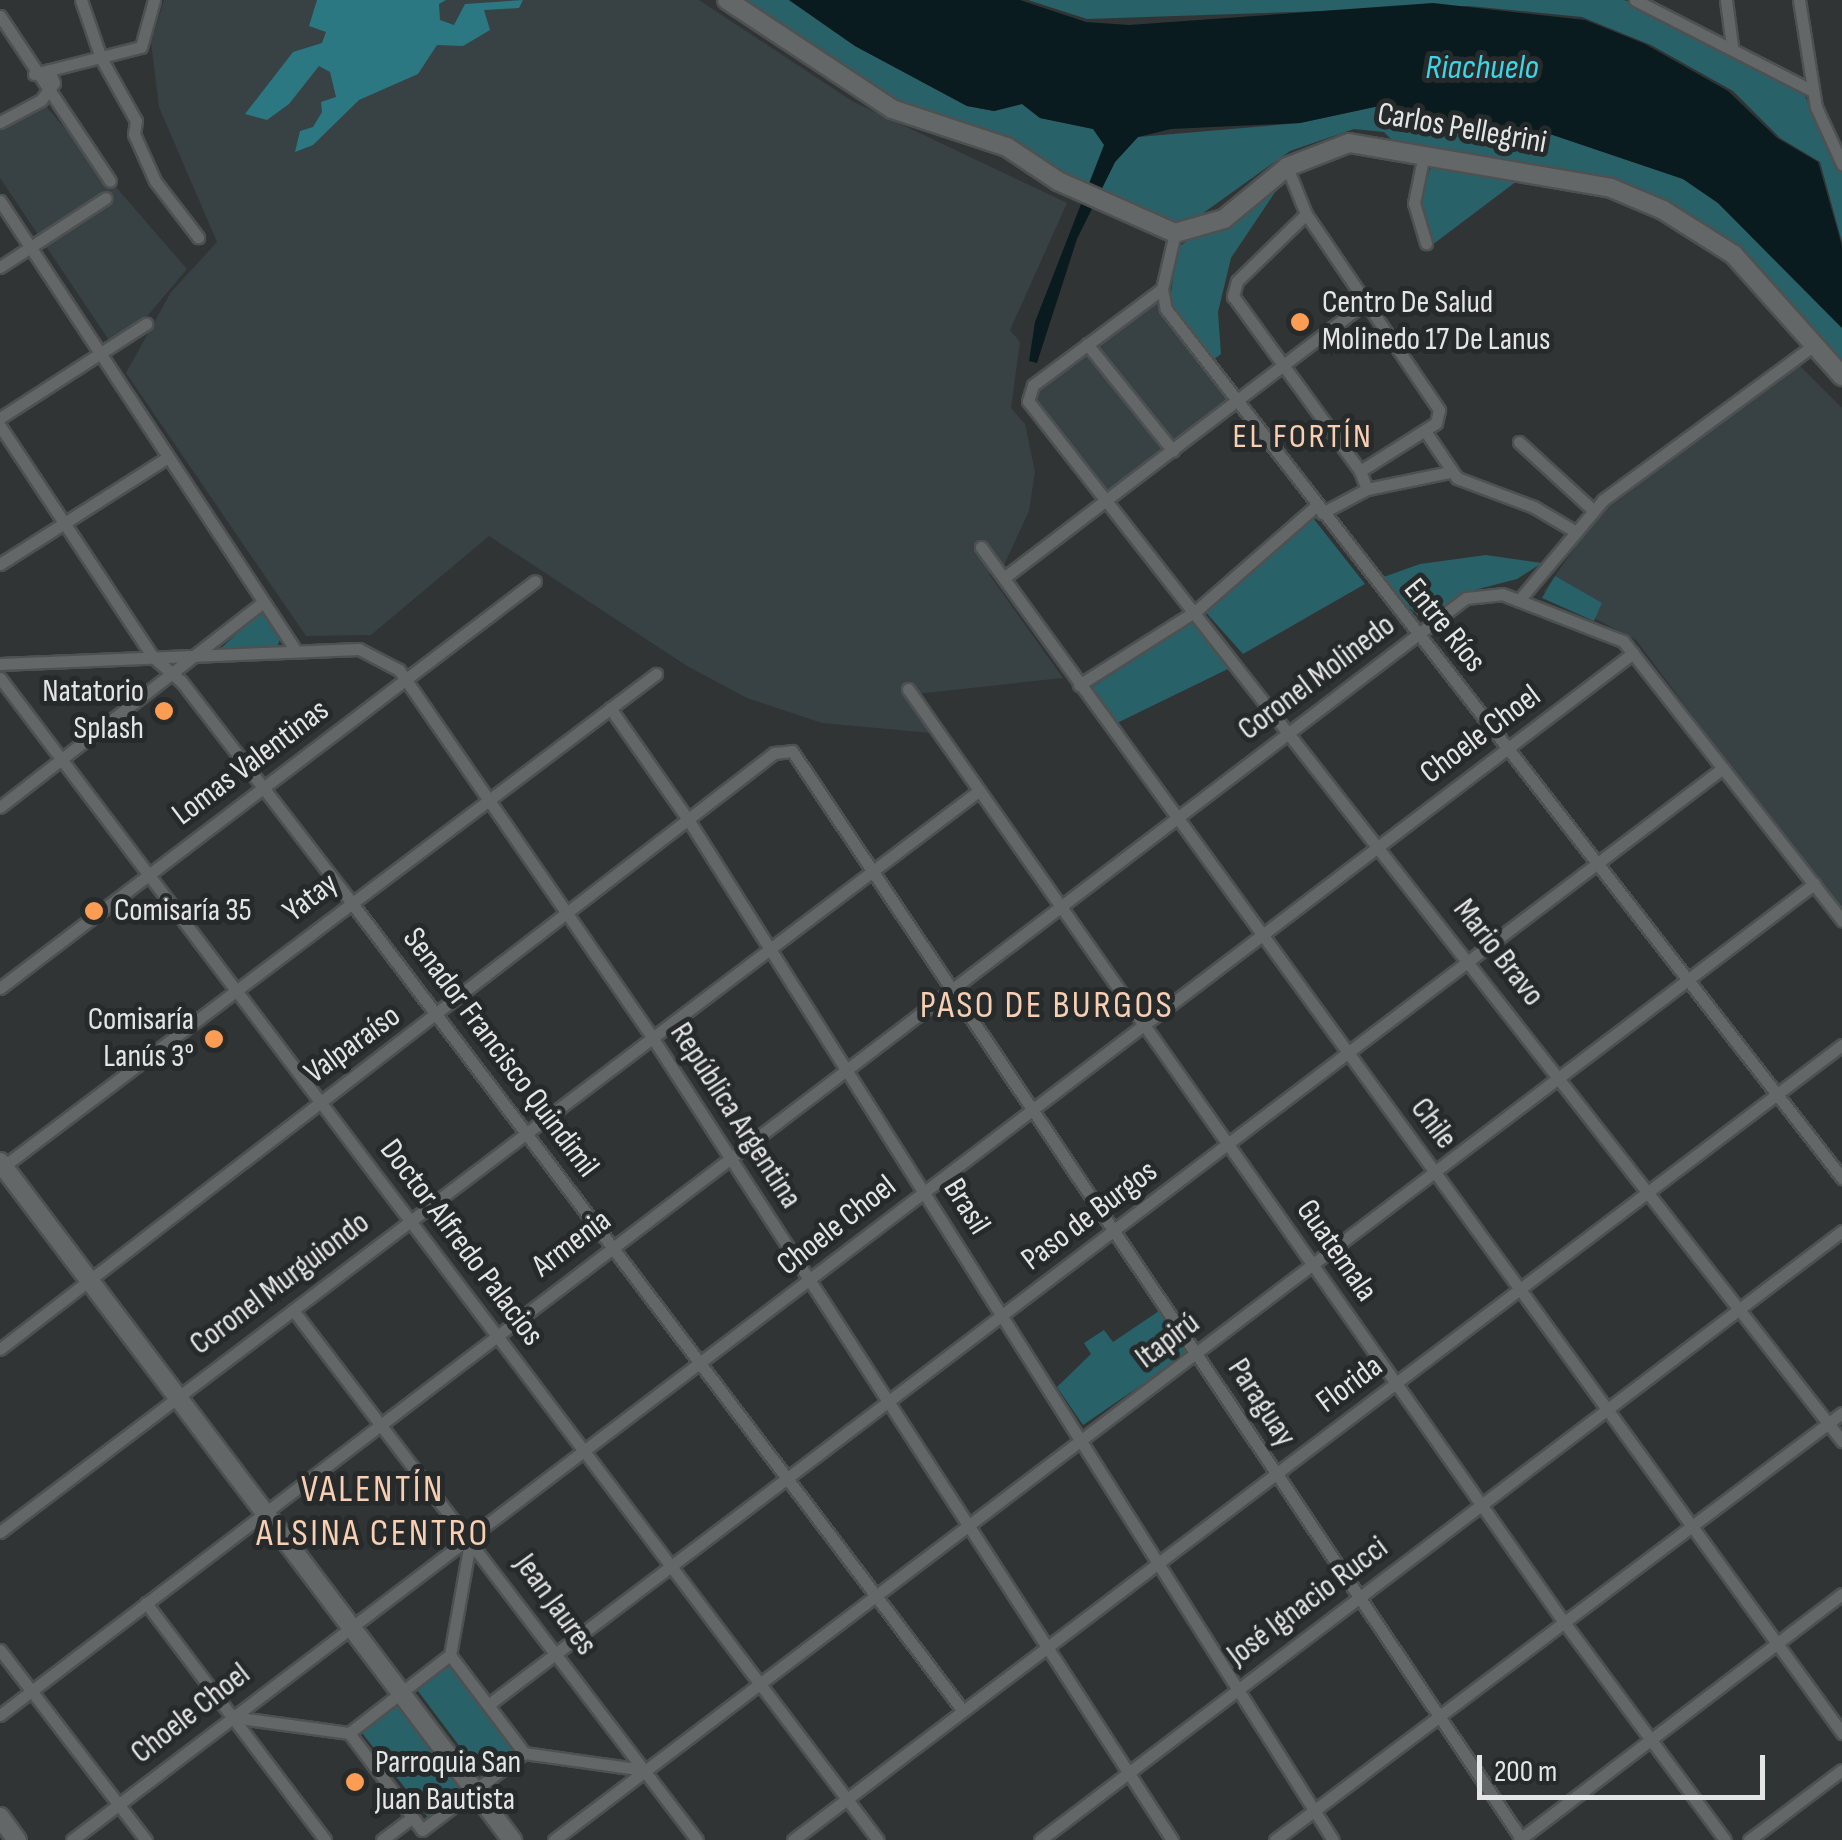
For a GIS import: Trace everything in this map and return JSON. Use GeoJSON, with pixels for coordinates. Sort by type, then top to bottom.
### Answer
{"type":"FeatureCollection","features":[{"type":"Feature","properties":{"kind":"street"},"geometry":{"type":"LineString","coordinates":[[81,0],[101,58],[135,118],[134,134],[161,192],[198,236]]}},
{"type":"Feature","properties":{"kind":"street"},"geometry":{"type":"LineString","coordinates":[[34,74],[142,47],[154,0]]}},
{"type":"Feature","properties":{"kind":"street"},"geometry":{"type":"LineString","coordinates":[[727,0],[881,103],[1007,147],[1069,186],[1112,201],[1175,233],[1162,290],[1088,344],[1174,451]]}},
{"type":"Feature","properties":{"kind":"street"},"geometry":{"type":"LineString","coordinates":[[1634,0],[1732,46],[1813,91]]}},
{"type":"Feature","properties":{"kind":"street"},"geometry":{"type":"LineString","coordinates":[[1726,0],[1732,46]]}},
{"type":"Feature","properties":{"kind":"street"},"geometry":{"type":"LineString","coordinates":[[1799,0],[1813,91],[1842,164]]}},
{"type":"Feature","properties":{"kind":"street"},"geometry":{"type":"LineString","coordinates":[[0,16],[34,74],[110,181]]}},
{"type":"Feature","properties":{"kind":"street"},"geometry":{"type":"LineString","coordinates":[[0,122],[20,115],[47,92],[54,83],[49,70]]}},
{"type":"Feature","properties":{"kind":"street","name":"Carlos Pellegrini"},"geometry":{"type":"LineString","coordinates":[[1175,233],[1224,218],[1287,167],[1349,142],[1580,180],[1663,210],[1743,263],[1842,376]]}},
{"type":"Feature","properties":{"kind":"street"},"geometry":{"type":"LineString","coordinates":[[1424,154],[1414,203],[1426,243]]}},
{"type":"Feature","properties":{"kind":"street"},"geometry":{"type":"LineString","coordinates":[[1287,167],[1306,214],[1436,404],[1439,418],[1426,430],[1360,471]]}},
{"type":"Feature","properties":{"kind":"street"},"geometry":{"type":"LineString","coordinates":[[0,268],[106,198]]}},
{"type":"Feature","properties":{"kind":"street"},"geometry":{"type":"LineString","coordinates":[[0,201],[296,652]]}},
{"type":"Feature","properties":{"kind":"street"},"geometry":{"type":"LineString","coordinates":[[1306,214],[1238,281],[1233,296],[1360,471],[1367,489]]}},
{"type":"Feature","properties":{"kind":"street","name":"Entre Ríos"},"geometry":{"type":"LineString","coordinates":[[1162,290],[1166,309],[1319,509],[1842,1178]]}},
{"type":"Feature","properties":{"kind":"street"},"geometry":{"type":"LineString","coordinates":[[1005,577],[1365,302]]}},
{"type":"Feature","properties":{"kind":"street"},"geometry":{"type":"LineString","coordinates":[[0,418],[146,324]]}},
{"type":"Feature","properties":{"kind":"street","name":"Mario Bravo"},"geometry":{"type":"LineString","coordinates":[[1088,344],[1028,392],[1842,1441]]}},
{"type":"Feature","properties":{"kind":"street"},"geometry":{"type":"LineString","coordinates":[[1520,599],[1593,510],[1816,344]]}},
{"type":"Feature","properties":{"kind":"street","name":"Senador Francisco Quindimil"},"geometry":{"type":"LineString","coordinates":[[0,426],[153,658],[173,674],[351,902],[963,1710]]}},
{"type":"Feature","properties":{"kind":"street"},"geometry":{"type":"LineString","coordinates":[[1426,430],[1450,472],[1576,532]]}},
{"type":"Feature","properties":{"kind":"street"},"geometry":{"type":"LineString","coordinates":[[1520,442],[1593,510]]}},
{"type":"Feature","properties":{"kind":"street"},"geometry":{"type":"LineString","coordinates":[[0,564],[168,457]]}},
{"type":"Feature","properties":{"kind":"street"},"geometry":{"type":"LineString","coordinates":[[1079,685],[1197,610],[1319,509],[1367,489],[1450,472]]}},
{"type":"Feature","properties":{"kind":"street","name":"Chile"},"geometry":{"type":"LineString","coordinates":[[980,548],[1005,577],[1079,685],[1842,1733]]}},
{"type":"Feature","properties":{"kind":"street","name":"Lomas Valentinas"},"geometry":{"type":"LineString","coordinates":[[0,988],[535,581]]}},
{"type":"Feature","properties":{"kind":"street","name":"Coronel Molinedo"},"geometry":{"type":"LineString","coordinates":[[1178,818],[1474,595],[1520,599],[1618,638],[1634,653]]}},
{"type":"Feature","properties":{"kind":"street"},"geometry":{"type":"LineString","coordinates":[[0,807],[263,602]]}},
{"type":"Feature","properties":{"kind":"street"},"geometry":{"type":"LineString","coordinates":[[0,664],[366,650],[408,679]]}},
{"type":"Feature","properties":{"kind":"street"},"geometry":{"type":"LineString","coordinates":[[1634,653],[1842,920]]}},
{"type":"Feature","properties":{"kind":"street","name":"Choele Choel"},"geometry":{"type":"LineString","coordinates":[[72,1840],[1634,653]]}},
{"type":"Feature","properties":{"kind":"street","name":"Yatay"},"geometry":{"type":"LineString","coordinates":[[1,1166],[656,674]]}},
{"type":"Feature","properties":{"kind":"street","name":"Doctor Alfredo Palacios"},"geometry":{"type":"LineString","coordinates":[[0,678],[878,1840]]}},
{"type":"Feature","properties":{"kind":"street","name":"República Argentina"},"geometry":{"type":"LineString","coordinates":[[408,679],[652,1037],[1172,1840]]}},
{"type":"Feature","properties":{"kind":"street","name":"Guatemala"},"geometry":{"type":"LineString","coordinates":[[908,689],[1562,1622],[1726,1840]]}},
{"type":"Feature","properties":{"kind":"street","name":"Brasil"},"geometry":{"type":"LineString","coordinates":[[610,708],[769,947],[1156,1566],[1333,1840]]}},
{"type":"Feature","properties":{"kind":"street","name":"Valparaíso"},"geometry":{"type":"LineString","coordinates":[[0,1350],[566,914],[786,750]]}},
{"type":"Feature","properties":{"kind":"street","name":"Paraguay"},"geometry":{"type":"LineString","coordinates":[[786,750],[798,755],[874,867],[1521,1840]]}},
{"type":"Feature","properties":{"kind":"street","name":"Paso de Burgos"},"geometry":{"type":"LineString","coordinates":[[488,1705],[674,1569],[1723,768]]}},
{"type":"Feature","properties":{"kind":"street","name":"Coronel Murguiondo"},"geometry":{"type":"LineString","coordinates":[[0,1532],[977,792]]}},
{"type":"Feature","properties":{"kind":"street","name":"Armenia"},"geometry":{"type":"LineString","coordinates":[[0,1715],[1178,818]]}},
{"type":"Feature","properties":{"kind":"street","name":"Itapirú"},"geometry":{"type":"LineString","coordinates":[[554,1840],[1814,884]]}},
{"type":"Feature","properties":{"kind":"street","name":"Florida"},"geometry":{"type":"LineString","coordinates":[[793,1840],[1842,1045]]}},
{"type":"Feature","properties":{"kind":"street"},"geometry":{"type":"LineString","coordinates":[[1,1166],[512,1840]]}},
{"type":"Feature","properties":{"kind":"street","name":"José Ignacio Rucci"},"geometry":{"type":"LineString","coordinates":[[1040,1840],[1842,1231]]}},
{"type":"Feature","properties":{"kind":"street","name":"Jean Jaures"},"geometry":{"type":"LineString","coordinates":[[293,1310],[470,1537],[697,1840]]}},
{"type":"Feature","properties":{"kind":"street"},"geometry":{"type":"LineString","coordinates":[[1275,1840],[1842,1412]]}},
{"type":"Feature","properties":{"kind":"street"},"geometry":{"type":"LineString","coordinates":[[232,1717],[349,1732],[450,1655],[470,1537]]}},
{"type":"Feature","properties":{"kind":"street"},"geometry":{"type":"LineString","coordinates":[[1521,1840],[1842,1594]]}},
{"type":"Feature","properties":{"kind":"street"},"geometry":{"type":"LineString","coordinates":[[146,1603],[320,1838]]}},
{"type":"Feature","properties":{"kind":"street"},"geometry":{"type":"LineString","coordinates":[[0,1650],[146,1840]]}},
{"type":"Feature","properties":{"kind":"street"},"geometry":{"type":"LineString","coordinates":[[450,1655],[524,1752],[643,1770]]}},
{"type":"Feature","properties":{"kind":"street"},"geometry":{"type":"LineString","coordinates":[[349,1732],[422,1835],[524,1752]]}},
{"type":"Feature","properties":{"kind":"street"},"geometry":{"type":"LineString","coordinates":[[1749,1840],[1842,1770]]}},
{"type":"Feature","properties":{"kind":"street"},"geometry":{"type":"LineString","coordinates":[[0,1817],[17,1840]]}},
{"type":"Feature","properties":{"kind":"street"},"geometry":{"type":"LineString","coordinates":[[382,1840],[411,1818]]}},
{"type":"Feature","properties":{"kind":"shaded area"},"geometry":{"type":"Polygon","coordinates":[[[164,0],[699,0],[852,101],[1067,203],[1010,330],[1020,342],[1011,408],[1025,424],[1035,472],[1029,511],[1004,565],[989,574],[1063,678],[907,695],[931,733],[822,723],[747,698],[687,666],[489,536],[371,635],[306,636],[126,373],[171,292],[217,242],[159,107],[151,43],[164,0]]]}},
{"type":"Feature","properties":{"kind":"shaded area"},"geometry":{"type":"Polygon","coordinates":[[[317,0],[446,0],[439,4],[440,20],[454,25],[465,4],[523,0],[519,8],[484,10],[490,30],[463,46],[437,45],[418,74],[359,100],[313,145],[295,152],[300,131],[313,127],[322,112],[321,102],[336,97],[330,72],[319,66],[289,104],[267,120],[245,114],[293,52],[322,43],[326,32],[309,26],[317,0]]]}},
{"type":"Feature","properties":{"kind":"shaded area"},"geometry":{"type":"Polygon","coordinates":[[[740,0],[789,0],[855,46],[967,106],[994,111],[1022,104],[1040,118],[1094,129],[1105,145],[1089,187],[875,95],[740,0]]]}},
{"type":"Feature","properties":{"kind":"shaded area"},"geometry":{"type":"Polygon","coordinates":[[[1028,0],[1624,0],[1650,7],[1803,92],[1842,169],[1842,242],[1820,162],[1780,138],[1733,91],[1651,45],[1582,17],[1469,6],[1087,19],[1028,0]]]}},
{"type":"Feature","properties":{"kind":"shaded area"},"geometry":{"type":"Polygon","coordinates":[[[44,104],[187,269],[117,352],[0,178],[0,130],[44,104]]]}},
{"type":"Feature","properties":{"kind":"shaded area"},"geometry":{"type":"Polygon","coordinates":[[[1379,106],[1448,127],[1541,131],[1683,179],[1718,203],[1842,328],[1842,371],[1764,279],[1665,207],[1393,141],[1384,132],[1354,129],[1290,151],[1199,216],[1202,222],[1175,228],[1100,192],[1115,162],[1138,137],[1300,123],[1379,106]]]}},
{"type":"Feature","properties":{"kind":"shaded area"},"geometry":{"type":"Polygon","coordinates":[[[1439,165],[1521,178],[1432,245],[1420,202],[1430,169],[1439,165]]]}},
{"type":"Feature","properties":{"kind":"shaded area"},"geometry":{"type":"Polygon","coordinates":[[[1286,176],[1231,258],[1218,312],[1221,354],[1213,360],[1169,305],[1178,247],[1286,176]]]}},
{"type":"Feature","properties":{"kind":"shaded area"},"geometry":{"type":"Polygon","coordinates":[[[1151,293],[1232,401],[1104,498],[1022,390],[1151,293]]]}},
{"type":"Feature","properties":{"kind":"shaded area"},"geometry":{"type":"Polygon","coordinates":[[[1798,364],[1842,408],[1842,916],[1636,640],[1544,592],[1595,518],[1798,364]]]}},
{"type":"Feature","properties":{"kind":"shaded area"},"geometry":{"type":"Polygon","coordinates":[[[1313,518],[1365,584],[1243,654],[1202,608],[1313,518]]]}},
{"type":"Feature","properties":{"kind":"shaded area"},"geometry":{"type":"Polygon","coordinates":[[[1486,555],[1542,563],[1517,579],[1463,593],[1424,621],[1378,579],[1420,564],[1486,555]]]}},
{"type":"Feature","properties":{"kind":"shaded area"},"geometry":{"type":"Polygon","coordinates":[[[1555,576],[1602,603],[1594,621],[1542,598],[1555,576]]]}},
{"type":"Feature","properties":{"kind":"shaded area"},"geometry":{"type":"Polygon","coordinates":[[[261,612],[281,637],[277,647],[220,649],[261,612]]]}},
{"type":"Feature","properties":{"kind":"shaded area"},"geometry":{"type":"Polygon","coordinates":[[[1193,621],[1232,667],[1117,723],[1091,688],[1193,621]]]}},
{"type":"Feature","properties":{"kind":"shaded area"},"geometry":{"type":"Polygon","coordinates":[[[1159,1311],[1188,1353],[1083,1425],[1057,1387],[1091,1354],[1084,1343],[1104,1330],[1113,1342],[1159,1311]]]}},
{"type":"Feature","properties":{"kind":"shaded area"},"geometry":{"type":"Polygon","coordinates":[[[449,1664],[514,1750],[481,1775],[416,1689],[449,1664]]]}},
{"type":"Feature","properties":{"kind":"shaded area"},"geometry":{"type":"Polygon","coordinates":[[[396,1705],[462,1790],[428,1817],[361,1732],[396,1705]]]}},
{"type":"Feature","properties":{"kind":"water","name":"Riachuelo"},"geometry":{"type":"Polygon","coordinates":[[[789,0],[1020,0],[1086,22],[1129,25],[1433,3],[1585,20],[1645,44],[1728,91],[1777,138],[1818,162],[1842,246],[1842,328],[1718,203],[1683,179],[1541,131],[1449,127],[1379,106],[1300,123],[1171,129],[1138,137],[1115,162],[1077,239],[1037,363],[1029,361],[1035,322],[1104,145],[1093,129],[1040,118],[1022,104],[994,111],[967,106],[855,46],[789,0]]]}},
{"type":"Feature","properties":{"kind":"place","name":"Centro De Salud Molinedo 17 De Lanus"},"geometry":{"type":"Point","coordinates":[1300,322]}},
{"type":"Feature","properties":{"kind":"place","name":"Natatorio Splash"},"geometry":{"type":"Point","coordinates":[164,711]}},
{"type":"Feature","properties":{"kind":"place","name":"Comisaría 35"},"geometry":{"type":"Point","coordinates":[94,911]}},
{"type":"Feature","properties":{"kind":"place","name":"Comisaría Lanús 3°"},"geometry":{"type":"Point","coordinates":[214,1039]}},
{"type":"Feature","properties":{"kind":"place","name":"Parroquia San Juan Bautista"},"geometry":{"type":"Point","coordinates":[355,1782]}},
{"type":"Feature","properties":{"kind":"district","name":"EL FORTÍN"},"geometry":{"type":"Point","coordinates":[1303,437]}},
{"type":"Feature","properties":{"kind":"district","name":"PASO DE BURGOS"},"geometry":{"type":"Point","coordinates":[1047,1006]}},
{"type":"Feature","properties":{"kind":"district","name":"VALENTÍN ALSINA CENTRO"},"geometry":{"type":"Point","coordinates":[373,1512]}}]}
